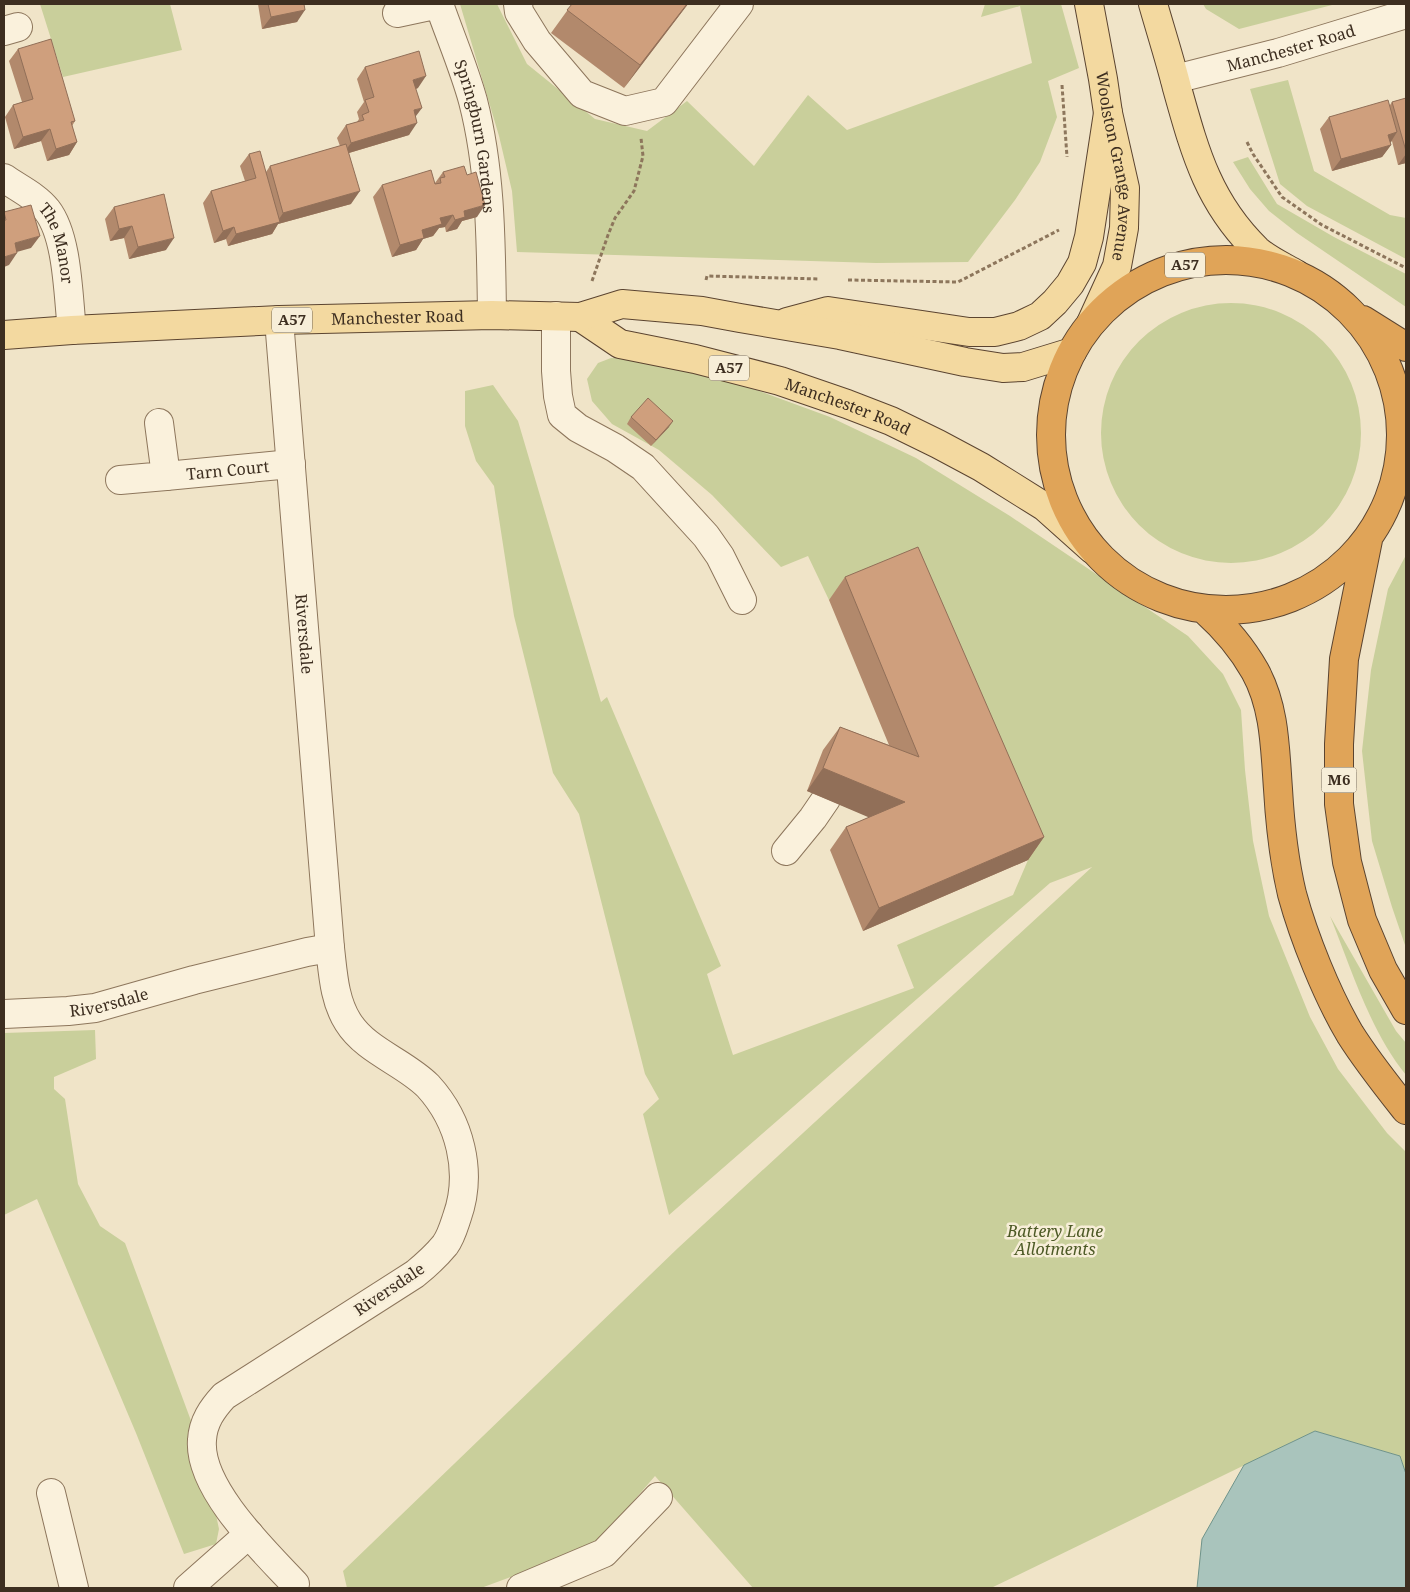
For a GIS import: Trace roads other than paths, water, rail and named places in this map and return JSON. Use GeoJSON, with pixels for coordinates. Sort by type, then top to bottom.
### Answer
{"type":"FeatureCollection","features":[{"type":"Feature","properties":{"kind":"highway","name":"A57"},"geometry":{"type":"LineString","coordinates":[[1215,260],[1256,262],[1296,274],[1326,291],[1353,314],[1370,334],[1381,352],[1392,377],[1399,402],[1402,429],[1397,476],[1390,498],[1373,532],[1349,561],[1324,580],[1298,595],[1269,606],[1246,609],[1205,610],[1180,604],[1153,594],[1128,580],[1092,549],[1073,522],[1062,498],[1051,452],[1051,428],[1059,382],[1072,352],[1091,323],[1117,298],[1143,281],[1166,270],[1215,260]]}},
{"type":"Feature","properties":{"kind":"highway","name":"A57"},"geometry":{"type":"LineString","coordinates":[[1353,314],[1406,346]]}},
{"type":"Feature","properties":{"kind":"highway","name":"A57"},"geometry":{"type":"LineString","coordinates":[[1373,532],[1406,512]]}},
{"type":"Feature","properties":{"kind":"highway","name":"M6"},"geometry":{"type":"LineString","coordinates":[[1373,532],[1344,659],[1339,744],[1339,804],[1348,862],[1362,920],[1383,970],[1406,1010]]}},
{"type":"Feature","properties":{"kind":"highway"},"geometry":{"type":"LineString","coordinates":[[1205,610],[1225,628],[1242,650],[1256,673],[1265,695],[1272,718],[1284,858],[1302,928],[1323,980],[1350,1034],[1406,1110]]}},
{"type":"Feature","properties":{"kind":"main road","name":"Woolston Grange Avenue"},"geometry":{"type":"LineString","coordinates":[[1089,4],[1108,113],[1125,188],[1124,228],[1117,266],[1091,323]]}},
{"type":"Feature","properties":{"kind":"main road"},"geometry":{"type":"LineString","coordinates":[[1153,4],[1200,165],[1210,187],[1222,209],[1259,252],[1296,274]]}},
{"type":"Feature","properties":{"kind":"main road"},"geometry":{"type":"LineString","coordinates":[[778,324],[828,311],[968,332],[995,332],[1019,326],[1040,316],[1070,284],[1082,263],[1089,237],[1108,113]]}},
{"type":"Feature","properties":{"kind":"main road","name":"Manchester Road"},"geometry":{"type":"LineString","coordinates":[[4,335],[279,320],[492,316],[568,317],[622,304],[702,311],[840,335],[965,362],[1003,368],[1023,366],[1072,352]]}},
{"type":"Feature","properties":{"kind":"main road","name":"Manchester Road"},"geometry":{"type":"LineString","coordinates":[[568,317],[620,344],[695,359],[780,381],[891,421],[981,467],[1044,507],[1092,549]]}},
{"type":"Feature","properties":{"kind":"street","name":"Springburn Gardens"},"geometry":{"type":"LineString","coordinates":[[397,13],[439,4],[472,99],[488,180],[492,316]]}},
{"type":"Feature","properties":{"kind":"street"},"geometry":{"type":"LineString","coordinates":[[518,4],[519,12],[537,41],[582,94],[625,111],[664,102],[739,4]]}},
{"type":"Feature","properties":{"kind":"street","name":"Manchester Road"},"geometry":{"type":"LineString","coordinates":[[1175,79],[1278,53],[1406,14]]}},
{"type":"Feature","properties":{"kind":"street","name":"The Manor"},"geometry":{"type":"LineString","coordinates":[[4,178],[47,209],[55,222],[65,264],[72,330]]}},
{"type":"Feature","properties":{"kind":"street"},"geometry":{"type":"LineString","coordinates":[[568,317],[556,351],[558,396],[562,415],[578,428],[643,467],[706,536],[720,556],[742,600]]}},
{"type":"Feature","properties":{"kind":"street","name":"Riversdale"},"geometry":{"type":"LineString","coordinates":[[279,320],[334,984],[344,1014],[356,1032],[427,1085],[454,1124],[460,1144],[464,1186],[454,1226],[446,1243],[433,1259],[415,1274],[224,1396],[211,1411],[204,1426],[202,1441],[203,1458],[219,1494],[249,1534],[295,1584]]}},
{"type":"Feature","properties":{"kind":"street","name":"Tarn Court"},"geometry":{"type":"LineString","coordinates":[[159,423],[166,476]]}},
{"type":"Feature","properties":{"kind":"street","name":"Tarn Court"},"geometry":{"type":"LineString","coordinates":[[120,480],[291,464]]}},
{"type":"Feature","properties":{"kind":"street"},"geometry":{"type":"LineString","coordinates":[[786,851],[826,799]]}},
{"type":"Feature","properties":{"kind":"street","name":"Riversdale"},"geometry":{"type":"LineString","coordinates":[[4,1014],[68,1012],[94,1008],[203,978],[330,948]]}},
{"type":"Feature","properties":{"kind":"street"},"geometry":{"type":"LineString","coordinates":[[51,1493],[74,1588]]}},
{"type":"Feature","properties":{"kind":"street"},"geometry":{"type":"LineString","coordinates":[[521,1588],[604,1553],[658,1497]]}},
{"type":"Feature","properties":{"kind":"street"},"geometry":{"type":"LineString","coordinates":[[188,1588],[249,1534]]}},
{"type":"Feature","properties":{"kind":"water"},"geometry":{"type":"Polygon","coordinates":[[[1315,1431],[1400,1456],[1406,1474],[1406,1588],[1197,1588],[1202,1539],[1244,1465],[1315,1431]]]}},
{"type":"Feature","properties":{"kind":"park label","name":"Battery Lane Allotments"},"geometry":{"type":"Point","coordinates":[1055,1240]}}]}
